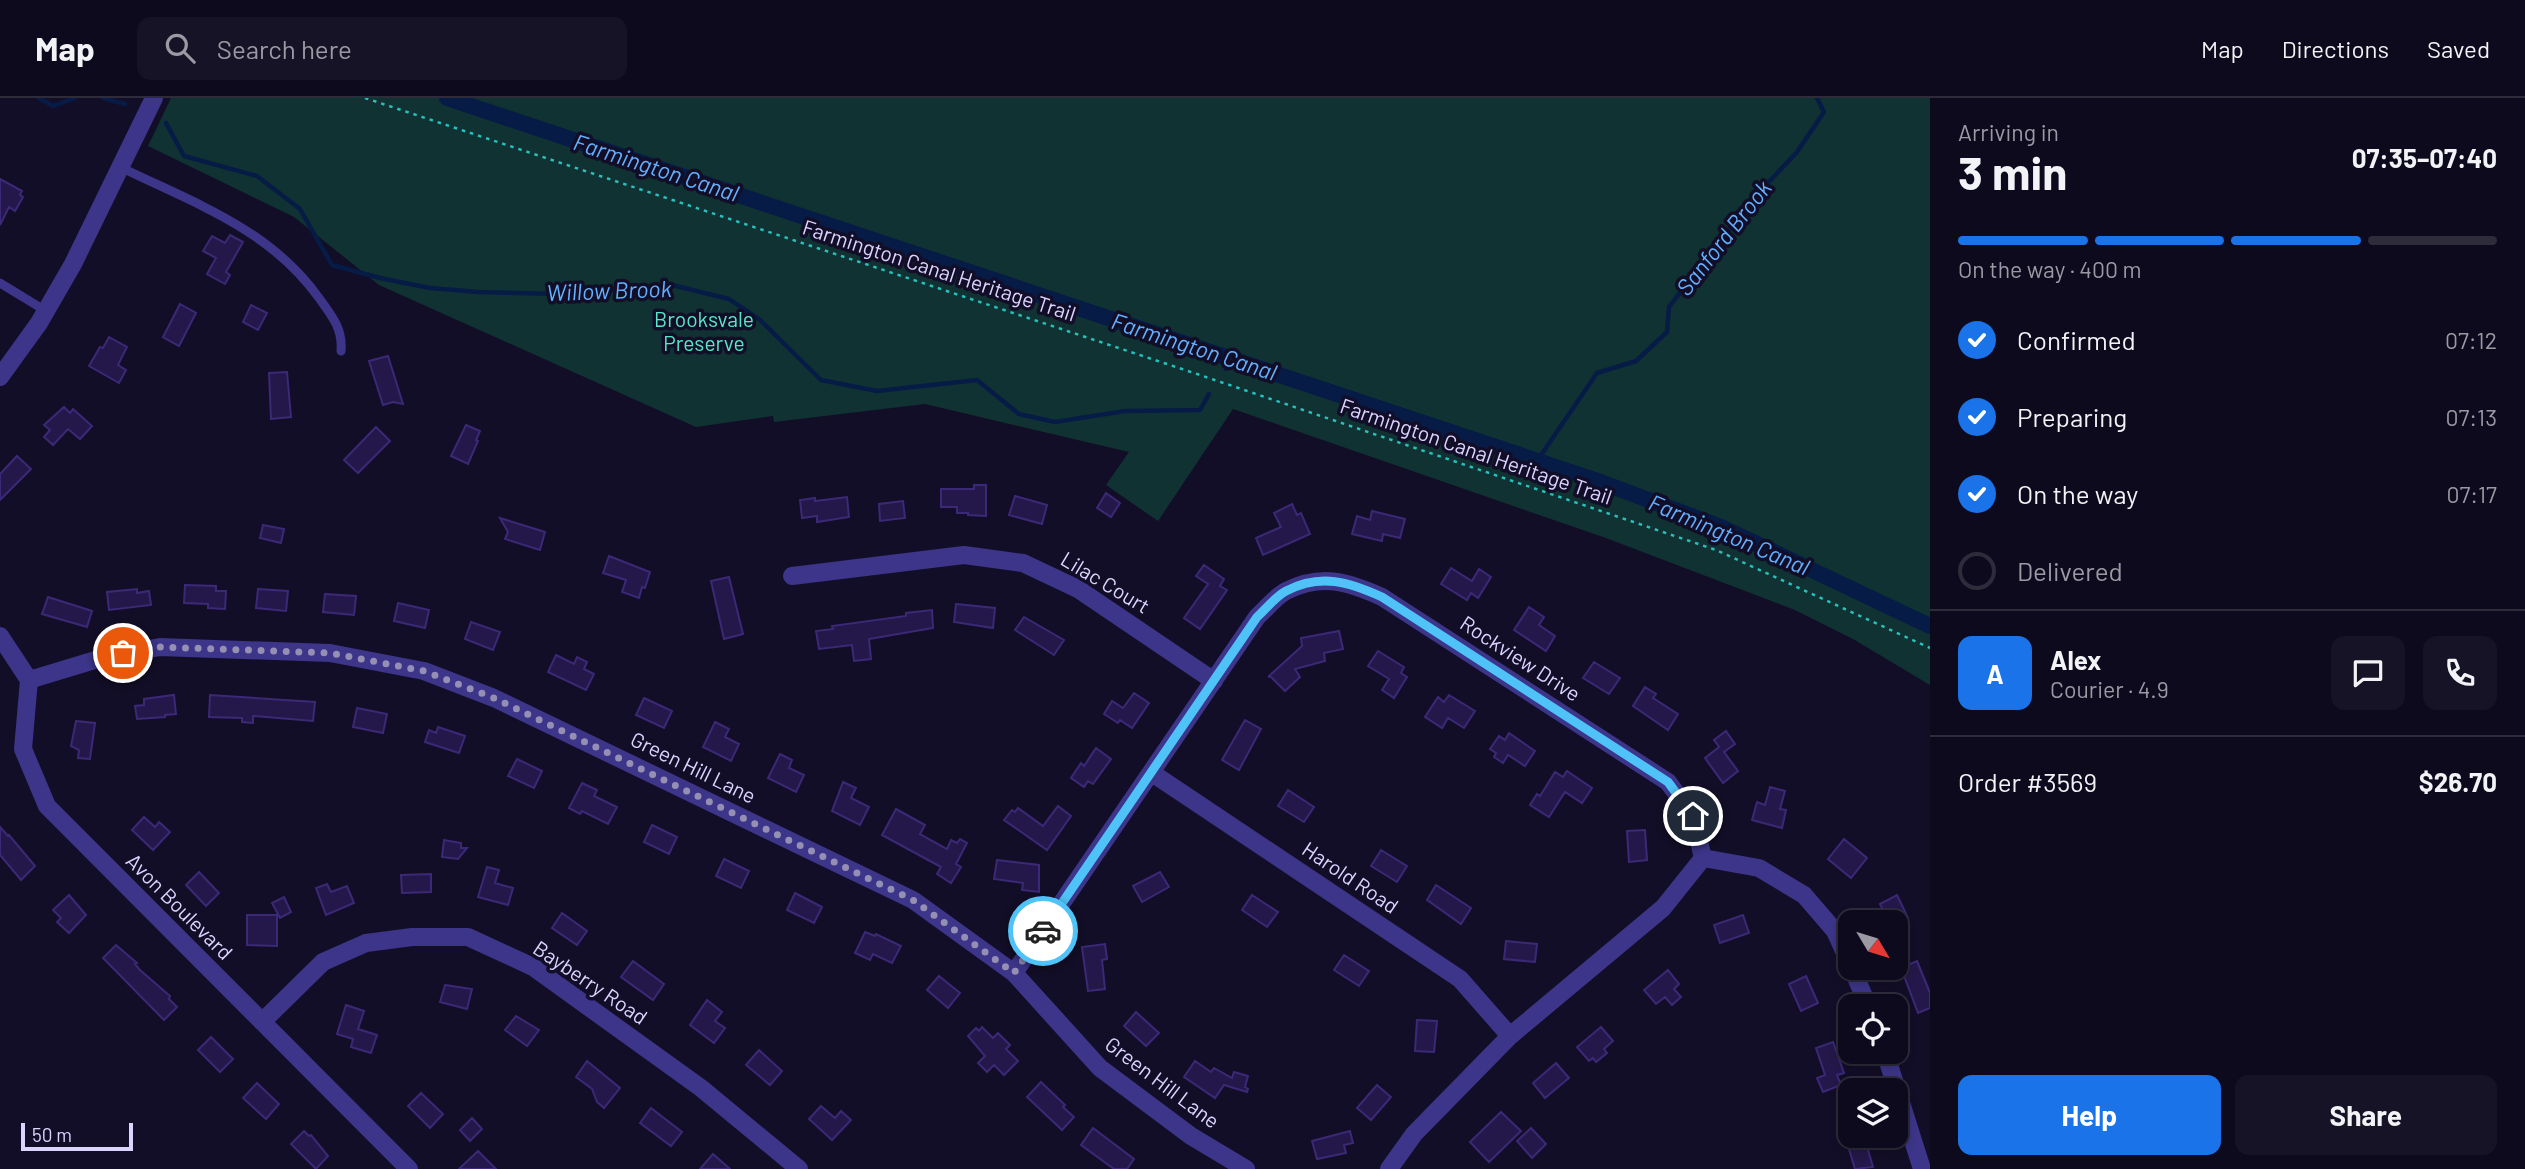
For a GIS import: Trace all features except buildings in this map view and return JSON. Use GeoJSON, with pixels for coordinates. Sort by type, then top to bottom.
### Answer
{"type":"FeatureCollection","features":[{"type":"Feature","properties":{"kind":"street"},"geometry":{"type":"LineString","coordinates":[[0,377],[46,311],[73,264],[154,98]]}},
{"type":"Feature","properties":{"kind":"street","name":"Lilac Court"},"geometry":{"type":"LineString","coordinates":[[792,576],[964,555],[1023,563],[1078,589],[1214,681]]}},
{"type":"Feature","properties":{"kind":"street","name":"Rockview Drive"},"geometry":{"type":"LineString","coordinates":[[1014,973],[1257,617],[1285,592],[1319,580],[1351,583],[1382,597],[1668,782],[1693,816],[1703,858]]}},
{"type":"Feature","properties":{"kind":"street"},"geometry":{"type":"LineString","coordinates":[[0,636],[29,680]]}},
{"type":"Feature","properties":{"kind":"street","name":"Green Hill Lane"},"geometry":{"type":"LineString","coordinates":[[29,680],[105,657],[160,647],[330,653],[424,671],[494,698],[913,900],[1014,973],[1100,1068],[1191,1136],[1246,1169]]}},
{"type":"Feature","properties":{"kind":"street","name":"Avon Boulevard"},"geometry":{"type":"LineString","coordinates":[[29,680],[23,749],[47,806],[409,1169]]}},
{"type":"Feature","properties":{"kind":"street","name":"Harold Road"},"geometry":{"type":"LineString","coordinates":[[1152,774],[1460,979],[1510,1036]]}},
{"type":"Feature","properties":{"kind":"street"},"geometry":{"type":"LineString","coordinates":[[1389,1169],[1414,1134],[1510,1036],[1663,908],[1703,858],[1759,868],[1804,895],[1838,937]]}},
{"type":"Feature","properties":{"kind":"street","name":"Bayberry Road"},"geometry":{"type":"LineString","coordinates":[[262,1022],[323,962],[366,943],[412,937],[468,937],[533,967],[701,1088],[799,1169]]}},
{"type":"Feature","properties":{"kind":"street"},"geometry":{"type":"LineString","coordinates":[[1889,1064],[1922,1169]]}},
{"type":"Feature","properties":{"kind":"lane"},"geometry":{"type":"LineString","coordinates":[[120,167],[232,221],[264,241],[290,263],[337,323],[342,341],[341,351]]}},
{"type":"Feature","properties":{"kind":"lane"},"geometry":{"type":"LineString","coordinates":[[0,283],[46,311]]}},
{"type":"Feature","properties":{"kind":"path","name":"Farmington Canal Heritage Trail"},"geometry":{"type":"LineString","coordinates":[[365,98],[1187,370],[1716,550],[1930,648]]}},
{"type":"Feature","properties":{"kind":"green space","name":"Brooksvale Preserve"},"geometry":{"type":"Polygon","coordinates":[[[171,98],[1930,98],[1930,685],[1853,639],[1795,610],[1606,538],[1233,409],[1158,521],[1106,485],[1129,452],[925,404],[774,422],[773,416],[696,427],[379,285],[294,217],[148,146],[171,98]]]}},
{"type":"Feature","properties":{"kind":"waterway","name":"Willow Brook"},"geometry":{"type":"LineString","coordinates":[[39,98],[53,106],[75,98]]}},
{"type":"Feature","properties":{"kind":"waterway","name":"Willow Brook"},"geometry":{"type":"LineString","coordinates":[[103,98],[125,104]]}},
{"type":"Feature","properties":{"kind":"waterway","name":"Farmington Canal"},"geometry":{"type":"LineString","coordinates":[[447,98],[1595,480],[1721,527],[1930,626]]}},
{"type":"Feature","properties":{"kind":"waterway","name":"Sanford Brook"},"geometry":{"type":"LineString","coordinates":[[1537,461],[1597,373],[1636,361],[1667,332],[1669,307],[1750,202],[1797,152],[1824,112],[1817,98]]}},
{"type":"Feature","properties":{"kind":"waterway","name":"Willow Brook"},"geometry":{"type":"LineString","coordinates":[[166,123],[184,156],[257,176],[300,209],[332,265],[380,278],[430,288],[556,294],[672,285],[729,299],[759,319],[821,380],[877,391],[977,380],[1019,414],[1055,422],[1125,411],[1200,410],[1209,394]]}},
{"type":"Feature","properties":{"kind":"waterway","name":"Sanford Brook"},"geometry":{"type":"LineString","coordinates":[[1226,369],[1243,363]]}},
{"type":"Feature","properties":{"kind":"way so far"},"geometry":{"type":"LineString","coordinates":[[123,653],[160,647],[330,653],[424,671],[494,698],[913,900],[1014,973],[1043,931]]}},
{"type":"Feature","properties":{"kind":"route"},"geometry":{"type":"LineString","coordinates":[[1043,931],[1257,617],[1285,592],[1319,580],[1351,583],[1382,597],[1668,782],[1693,816]]}}]}
